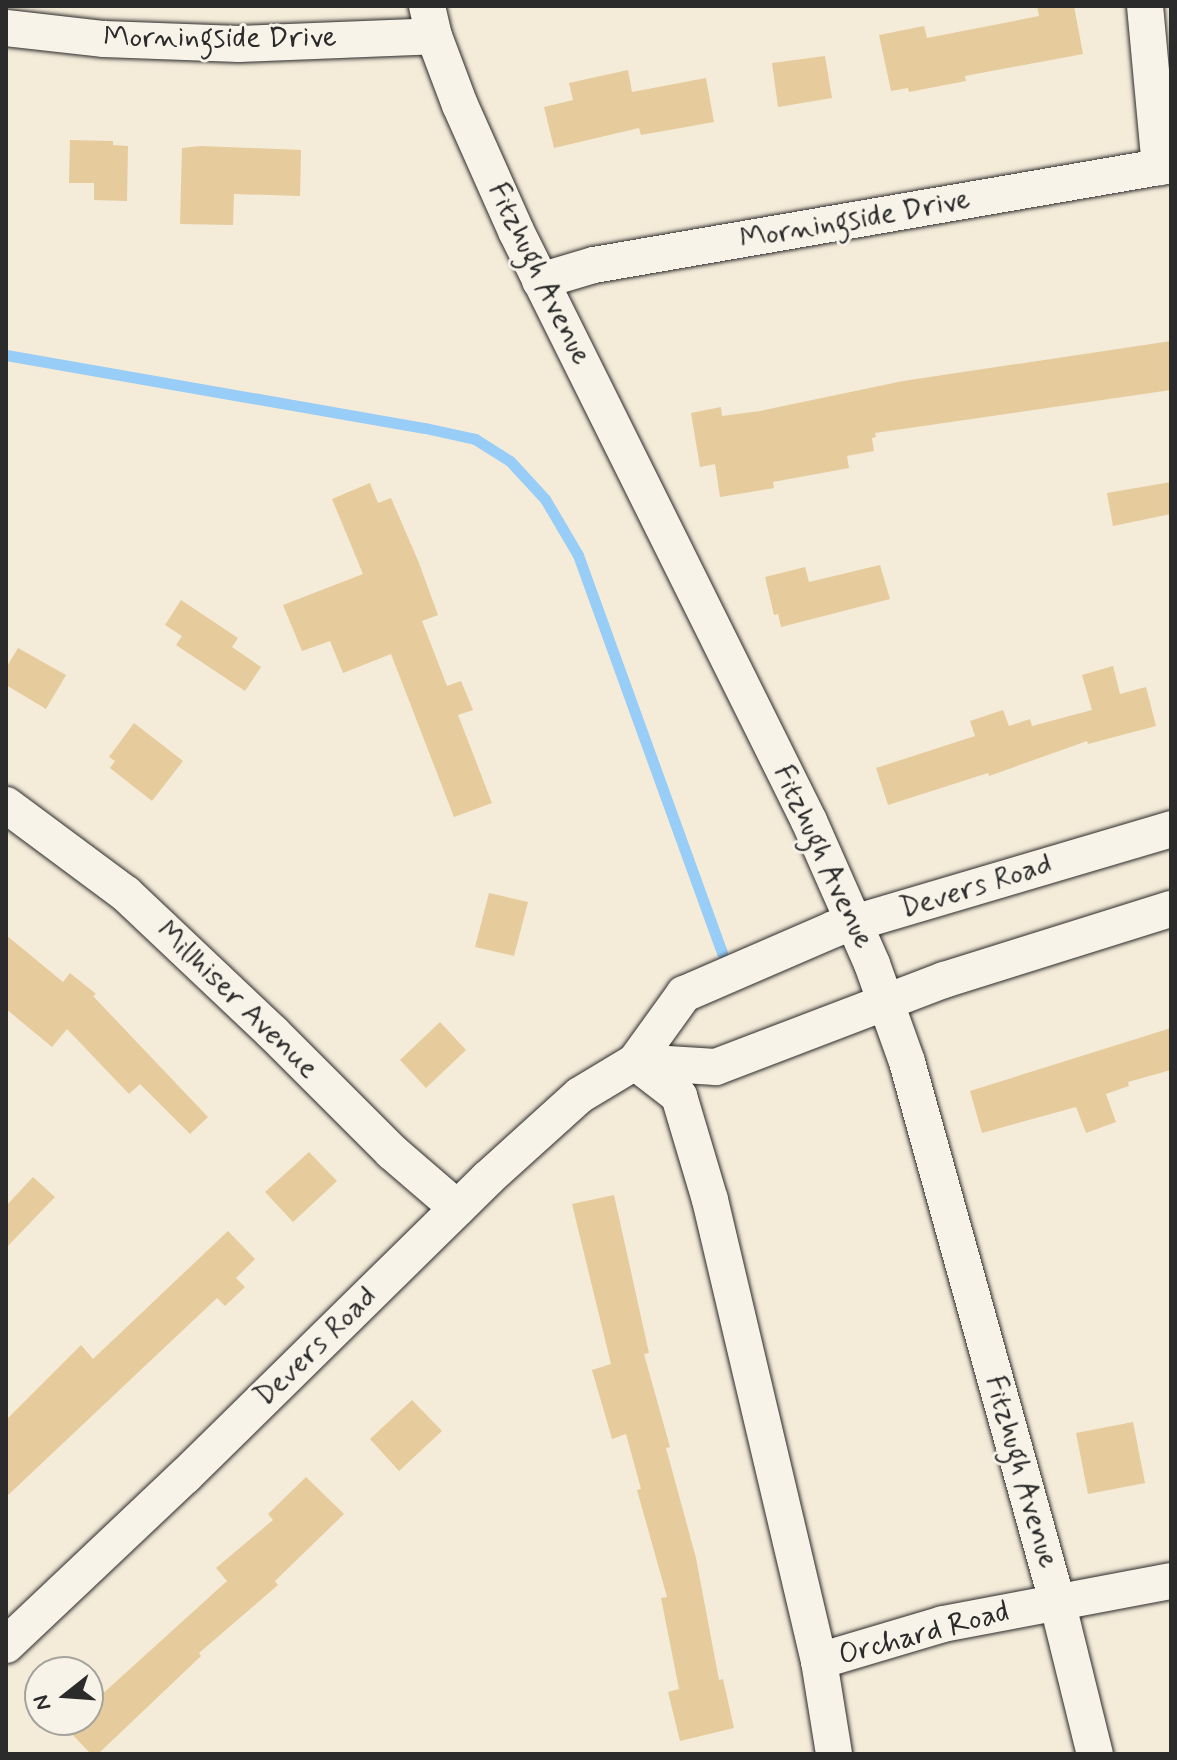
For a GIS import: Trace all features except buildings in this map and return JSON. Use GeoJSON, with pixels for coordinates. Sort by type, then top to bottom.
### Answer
{"type":"FeatureCollection","features":[{"type":"Feature","properties":{"kind":"street"},"geometry":{"type":"LineString","coordinates":[[1145,6],[1166,166]]}},
{"type":"Feature","properties":{"kind":"street","name":"Morningside Drive"},"geometry":{"type":"LineString","coordinates":[[6,28],[104,39],[239,44],[430,21]]}},
{"type":"Feature","properties":{"kind":"street","name":"Fitzhugh Avenue"},"geometry":{"type":"LineString","coordinates":[[430,21],[473,133],[540,281],[809,821],[886,1002],[907,1062],[1057,1601],[1095,1754]]}},
{"type":"Feature","properties":{"kind":"street","name":"Morningside Drive"},"geometry":{"type":"LineString","coordinates":[[540,281],[594,265],[1166,166]]}},
{"type":"Feature","properties":{"kind":"street","name":"Millhiser Avenue"},"geometry":{"type":"LineString","coordinates":[[6,805],[126,894],[273,1033],[392,1152],[457,1208]]}},
{"type":"Feature","properties":{"kind":"street","name":"Devers Road"},"geometry":{"type":"LineString","coordinates":[[11,1630],[185,1476],[457,1208],[580,1095],[635,1062],[684,994],[805,941],[1171,829]]}},
{"type":"Feature","properties":{"kind":"street"},"geometry":{"type":"LineString","coordinates":[[635,1062],[716,1067],[1039,948],[1171,909]]}},
{"type":"Feature","properties":{"kind":"street"},"geometry":{"type":"LineString","coordinates":[[635,1062],[679,1096],[710,1200],[819,1661],[834,1754]]}},
{"type":"Feature","properties":{"kind":"street","name":"Orchard Road"},"geometry":{"type":"LineString","coordinates":[[819,1661],[943,1624],[1171,1581]]}},
{"type":"Feature","properties":{"kind":"waterway"},"geometry":{"type":"LineString","coordinates":[[6,355],[425,428],[475,439],[510,461],[545,499],[578,555],[722,953]]}}]}
